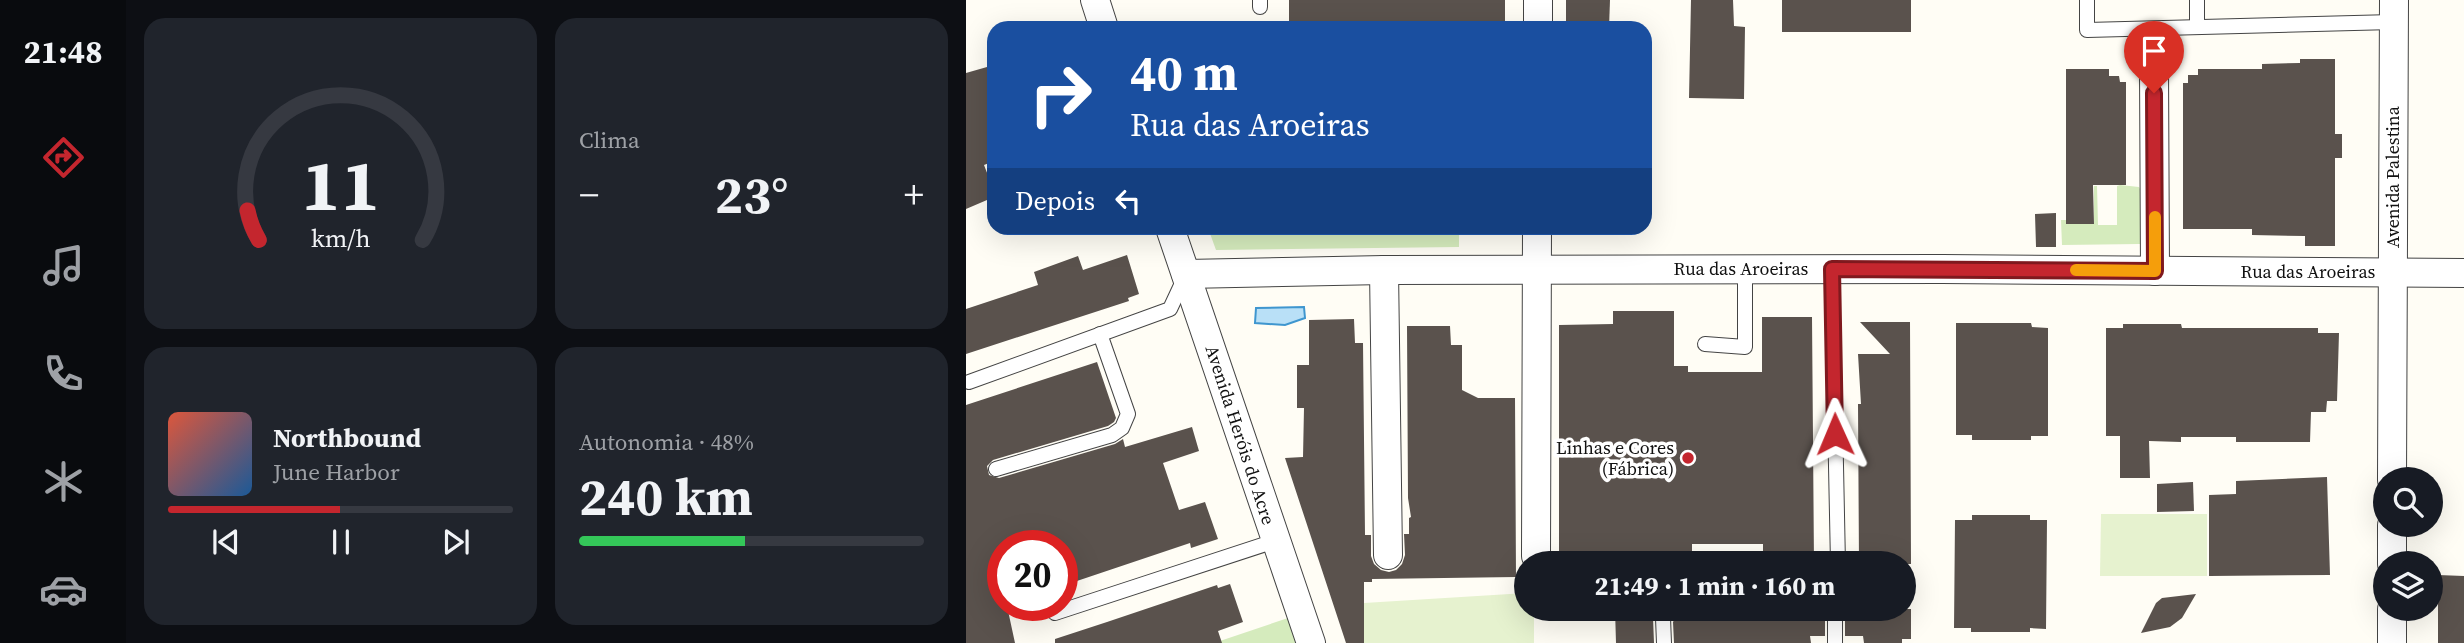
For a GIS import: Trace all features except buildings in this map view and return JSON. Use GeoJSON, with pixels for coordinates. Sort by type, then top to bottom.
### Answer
{"type":"FeatureCollection","features":[{"type":"Feature","properties":{"kind":"street"},"geometry":{"type":"LineString","coordinates":[[1095,0],[1102,21]]}},
{"type":"Feature","properties":{"kind":"street"},"geometry":{"type":"LineString","coordinates":[[1538,0],[1538,21]]}},
{"type":"Feature","properties":{"kind":"street","name":"Avenida Palestina"},"geometry":{"type":"LineString","coordinates":[[2392,467],[2393,11]]}},
{"type":"Feature","properties":{"kind":"street"},"geometry":{"type":"LineString","coordinates":[[2154,68],[2155,271]]}},
{"type":"Feature","properties":{"kind":"street","name":"Avenida Heróis do Acre"},"geometry":{"type":"LineString","coordinates":[[1172,235],[1311,643]]}},
{"type":"Feature","properties":{"kind":"street"},"geometry":{"type":"LineString","coordinates":[[1536,551],[1537,235]]}},
{"type":"Feature","properties":{"kind":"street","name":"Rua das Aroeiras"},"geometry":{"type":"LineString","coordinates":[[1186,274],[1384,270],[1745,269],[2464,273]]}},
{"type":"Feature","properties":{"kind":"street"},"geometry":{"type":"LineString","coordinates":[[1384,270],[1388,555]]}},
{"type":"Feature","properties":{"kind":"street"},"geometry":{"type":"LineString","coordinates":[[2392,621],[2392,643]]}},
{"type":"Feature","properties":{"kind":"lane"},"geometry":{"type":"LineString","coordinates":[[2087,0],[2087,30],[2197,27],[2393,11]]}},
{"type":"Feature","properties":{"kind":"lane"},"geometry":{"type":"LineString","coordinates":[[2197,0],[2197,27]]}},
{"type":"Feature","properties":{"kind":"lane"},"geometry":{"type":"LineString","coordinates":[[1705,344],[1745,347],[1745,269]]}},
{"type":"Feature","properties":{"kind":"lane"},"geometry":{"type":"LineString","coordinates":[[1832,269],[1838,551]]}},
{"type":"Feature","properties":{"kind":"lane"},"geometry":{"type":"LineString","coordinates":[[970,382],[1170,309],[1186,274]]}},
{"type":"Feature","properties":{"kind":"lane"},"geometry":{"type":"LineString","coordinates":[[996,469],[1112,435],[1122,428],[1128,414],[1100,334]]}},
{"type":"Feature","properties":{"kind":"lane"},"geometry":{"type":"LineString","coordinates":[[1078,605],[1275,541]]}},
{"type":"Feature","properties":{"kind":"lane"},"geometry":{"type":"LineString","coordinates":[[1663,621],[1664,643]]}},
{"type":"Feature","properties":{"kind":"lane"},"geometry":{"type":"LineString","coordinates":[[1835,621],[1835,643]]}},
{"type":"Feature","properties":{"kind":"green space"},"geometry":{"type":"Polygon","coordinates":[[[2094,186],[2097,186],[2098,225],[2117,225],[2117,186],[2139,187],[2141,191],[2140,244],[2062,245],[2061,220],[2066,220],[2066,224],[2094,224],[2094,186]]]}},
{"type":"Feature","properties":{"kind":"green space"},"geometry":{"type":"Polygon","coordinates":[[[1211,235],[1459,235],[1459,247],[1216,250],[1211,235]]]}},
{"type":"Feature","properties":{"kind":"green space"},"geometry":{"type":"Polygon","coordinates":[[[2101,514],[2207,514],[2207,576],[2100,576],[2101,514]]]}},
{"type":"Feature","properties":{"kind":"green space"},"geometry":{"type":"Polygon","coordinates":[[[1514,594],[1514,621],[1534,621],[1534,643],[1364,643],[1364,603],[1514,594]]]}},
{"type":"Feature","properties":{"kind":"green space"},"geometry":{"type":"Polygon","coordinates":[[[1288,618],[1296,643],[1214,643],[1288,618]]]}},
{"type":"Feature","properties":{"kind":"water"},"geometry":{"type":"Polygon","coordinates":[[[1304,307],[1305,318],[1285,325],[1255,323],[1256,308],[1304,307]]]}},
{"type":"Feature","properties":{"kind":"slow traffic"},"geometry":{"type":"LineString","coordinates":[[2076,270],[2155,271],[2155,217]]}},
{"type":"Feature","properties":{"kind":"place","name":"Linhas e Cores (Fábrica)"},"geometry":{"type":"Point","coordinates":[1688,458]}},
{"type":"Feature","properties":{"kind":"route"},"geometry":{"type":"LineString","coordinates":[[1835,434],[1832,269],[2155,271],[2154,93]]}}]}
